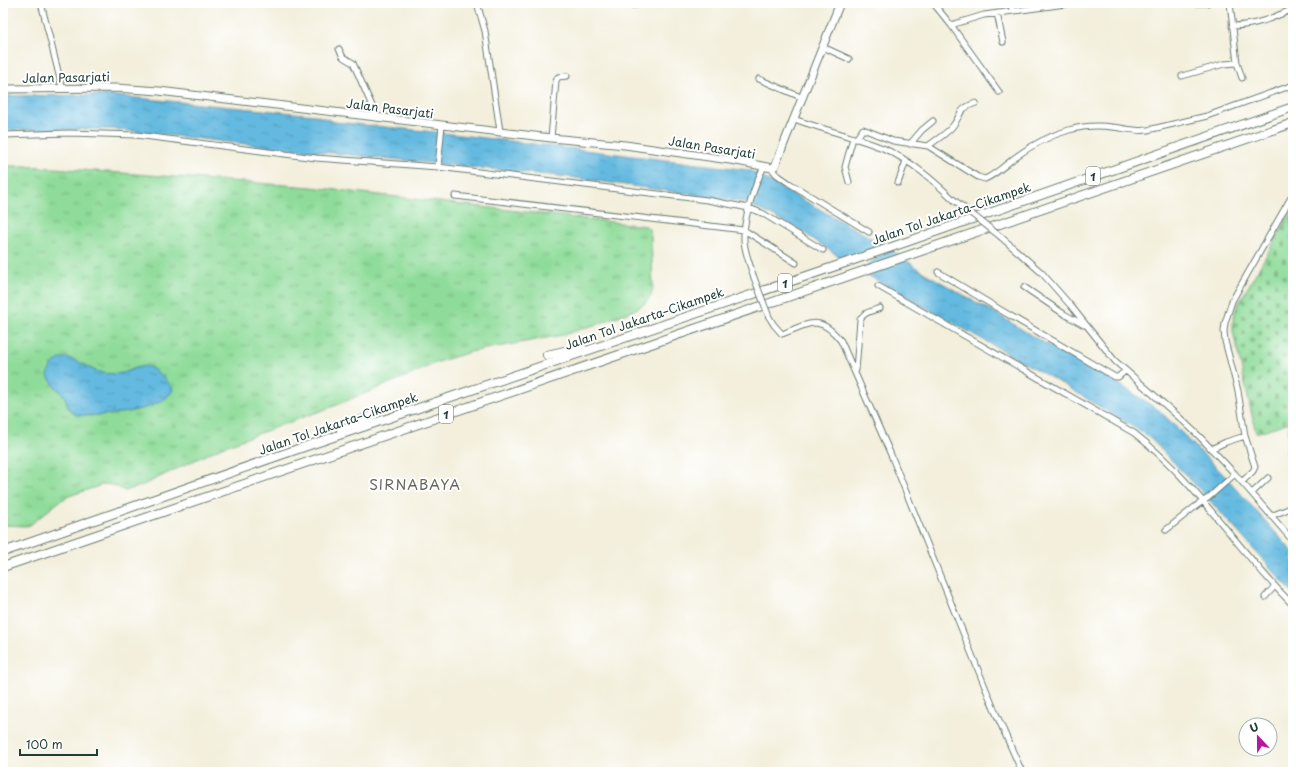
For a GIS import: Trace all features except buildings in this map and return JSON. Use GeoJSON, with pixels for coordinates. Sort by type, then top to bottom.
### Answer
{"type":"FeatureCollection","features":[{"type":"Feature","properties":{"kind":"highway","name":"Jalan Tol Jakarta–Cikampek"},"geometry":{"type":"LineString","coordinates":[[3,552],[1293,107]]}},
{"type":"Feature","properties":{"kind":"highway","name":"1"},"geometry":{"type":"LineString","coordinates":[[3,567],[1293,123]]}},
{"type":"Feature","properties":{"kind":"highway"},"geometry":{"type":"LineString","coordinates":[[547,355],[583,346],[606,343]]}},
{"type":"Feature","properties":{"kind":"highway"},"geometry":{"type":"LineString","coordinates":[[298,449],[375,414]]}},
{"type":"Feature","properties":{"kind":"main road"},"geometry":{"type":"LineString","coordinates":[[767,169],[775,166],[840,3]]}},
{"type":"Feature","properties":{"kind":"main road","name":"Jalan Pasarjati"},"geometry":{"type":"LineString","coordinates":[[3,89],[62,87],[130,88],[159,91],[551,138],[625,145],[737,161],[767,169]]}},
{"type":"Feature","properties":{"kind":"street"},"geometry":{"type":"LineString","coordinates":[[41,3],[62,87]]}},
{"type":"Feature","properties":{"kind":"street"},"geometry":{"type":"LineString","coordinates":[[477,3],[485,31],[500,131]]}},
{"type":"Feature","properties":{"kind":"street"},"geometry":{"type":"LineString","coordinates":[[621,3],[629,5],[651,3]]}},
{"type":"Feature","properties":{"kind":"street"},"geometry":{"type":"LineString","coordinates":[[932,3],[951,25],[999,92]]}},
{"type":"Feature","properties":{"kind":"street"},"geometry":{"type":"LineString","coordinates":[[1009,3],[1013,10]]}},
{"type":"Feature","properties":{"kind":"street"},"geometry":{"type":"LineString","coordinates":[[951,25],[984,15],[1063,3],[1073,3]]}},
{"type":"Feature","properties":{"kind":"street"},"geometry":{"type":"LineString","coordinates":[[1186,3],[1207,3]]}},
{"type":"Feature","properties":{"kind":"street"},"geometry":{"type":"LineString","coordinates":[[1230,3],[1237,63],[1242,78]]}},
{"type":"Feature","properties":{"kind":"street"},"geometry":{"type":"LineString","coordinates":[[1232,26],[1244,26],[1260,23],[1293,9]]}},
{"type":"Feature","properties":{"kind":"street"},"geometry":{"type":"LineString","coordinates":[[996,13],[1004,42]]}},
{"type":"Feature","properties":{"kind":"street"},"geometry":{"type":"LineString","coordinates":[[823,47],[849,59]]}},
{"type":"Feature","properties":{"kind":"street"},"geometry":{"type":"LineString","coordinates":[[339,49],[343,57],[353,63],[377,117]]}},
{"type":"Feature","properties":{"kind":"street"},"geometry":{"type":"LineString","coordinates":[[1182,76],[1224,64],[1237,63]]}},
{"type":"Feature","properties":{"kind":"street"},"geometry":{"type":"LineString","coordinates":[[551,138],[556,82],[558,78],[567,76]]}},
{"type":"Feature","properties":{"kind":"street"},"geometry":{"type":"LineString","coordinates":[[759,79],[803,98]]}},
{"type":"Feature","properties":{"kind":"street"},"geometry":{"type":"LineString","coordinates":[[849,182],[845,167],[855,139],[863,129],[893,141],[928,146],[978,178],[985,179],[1018,155],[1049,138],[1069,130],[1088,126],[1110,126],[1141,131],[1158,128],[1207,116],[1293,85]]}},
{"type":"Feature","properties":{"kind":"street"},"geometry":{"type":"LineString","coordinates":[[928,146],[951,128],[958,115],[965,108],[976,103]]}},
{"type":"Feature","properties":{"kind":"street"},"geometry":{"type":"LineString","coordinates":[[794,119],[886,150],[906,161],[928,176],[954,200],[1001,237],[1042,273],[1071,306],[1115,361],[1179,417],[1211,449],[1252,493],[1293,541]]}},
{"type":"Feature","properties":{"kind":"street"},"geometry":{"type":"LineString","coordinates":[[910,144],[922,130],[933,121]]}},
{"type":"Feature","properties":{"kind":"street"},"geometry":{"type":"LineString","coordinates":[[438,167],[442,125]]}},
{"type":"Feature","properties":{"kind":"street"},"geometry":{"type":"LineString","coordinates":[[3,135],[69,133],[136,135],[316,158],[438,167],[750,206],[823,250]]}},
{"type":"Feature","properties":{"kind":"street"},"geometry":{"type":"LineString","coordinates":[[898,183],[906,161]]}},
{"type":"Feature","properties":{"kind":"street"},"geometry":{"type":"LineString","coordinates":[[869,232],[767,169],[750,206],[744,230],[744,240],[753,275],[769,317],[782,334],[811,323],[820,324],[828,327],[841,342],[856,373],[906,491],[994,709],[1022,772]]}},
{"type":"Feature","properties":{"kind":"street"},"geometry":{"type":"LineString","coordinates":[[1242,482],[1255,467],[1245,436],[1238,391],[1225,341],[1225,323],[1232,300],[1293,194]]}},
{"type":"Feature","properties":{"kind":"street"},"geometry":{"type":"LineString","coordinates":[[455,196],[744,230],[796,263]]}},
{"type":"Feature","properties":{"kind":"street"},"geometry":{"type":"LineString","coordinates":[[938,272],[1115,378],[1125,370]]}},
{"type":"Feature","properties":{"kind":"street"},"geometry":{"type":"LineString","coordinates":[[878,286],[1134,432],[1150,445],[1206,500],[1275,586],[1293,605]]}},
{"type":"Feature","properties":{"kind":"street"},"geometry":{"type":"LineString","coordinates":[[1024,287],[1064,314],[1085,325]]}},
{"type":"Feature","properties":{"kind":"street"},"geometry":{"type":"LineString","coordinates":[[856,373],[862,316],[880,308]]}},
{"type":"Feature","properties":{"kind":"street"},"geometry":{"type":"LineString","coordinates":[[1211,449],[1245,436]]}},
{"type":"Feature","properties":{"kind":"street"},"geometry":{"type":"LineString","coordinates":[[1166,530],[1206,500],[1235,474]]}},
{"type":"Feature","properties":{"kind":"street"},"geometry":{"type":"LineString","coordinates":[[1252,493],[1268,478]]}},
{"type":"Feature","properties":{"kind":"street"},"geometry":{"type":"LineString","coordinates":[[1271,516],[1293,507]]}},
{"type":"Feature","properties":{"kind":"street"},"geometry":{"type":"LineString","coordinates":[[1265,597],[1275,586]]}},
{"type":"Feature","properties":{"kind":"green space"},"geometry":{"type":"Polygon","coordinates":[[[3,166],[27,166],[311,187],[646,226],[651,235],[653,288],[651,296],[644,304],[632,311],[606,321],[563,335],[470,352],[438,362],[334,406],[222,447],[141,486],[125,491],[113,485],[105,484],[69,496],[60,501],[30,525],[3,525],[3,166]]]}},
{"type":"Feature","properties":{"kind":"green space"},"geometry":{"type":"Polygon","coordinates":[[[1293,209],[1293,454],[1286,453],[1290,422],[1256,433],[1233,331],[1233,319],[1237,306],[1293,209]]]}},
{"type":"Feature","properties":{"kind":"water"},"geometry":{"type":"Polygon","coordinates":[[[106,95],[315,115],[335,122],[435,132],[749,170],[889,248],[923,272],[1039,340],[1111,379],[1160,411],[1225,476],[1293,552],[1293,593],[1201,491],[1148,436],[1066,386],[860,271],[888,249],[847,262],[800,230],[745,202],[569,177],[263,146],[113,129],[3,130],[3,96],[106,95]]]}},
{"type":"Feature","properties":{"kind":"water"},"geometry":{"type":"Polygon","coordinates":[[[63,358],[78,361],[98,372],[113,374],[122,373],[138,367],[149,367],[162,376],[170,384],[173,390],[166,398],[143,409],[113,414],[76,415],[68,408],[65,397],[55,387],[48,376],[52,364],[63,358]]]}},
{"type":"Feature","properties":{"kind":"district","name":"SIRNABAYA"},"geometry":{"type":"Point","coordinates":[415,484]}}]}
